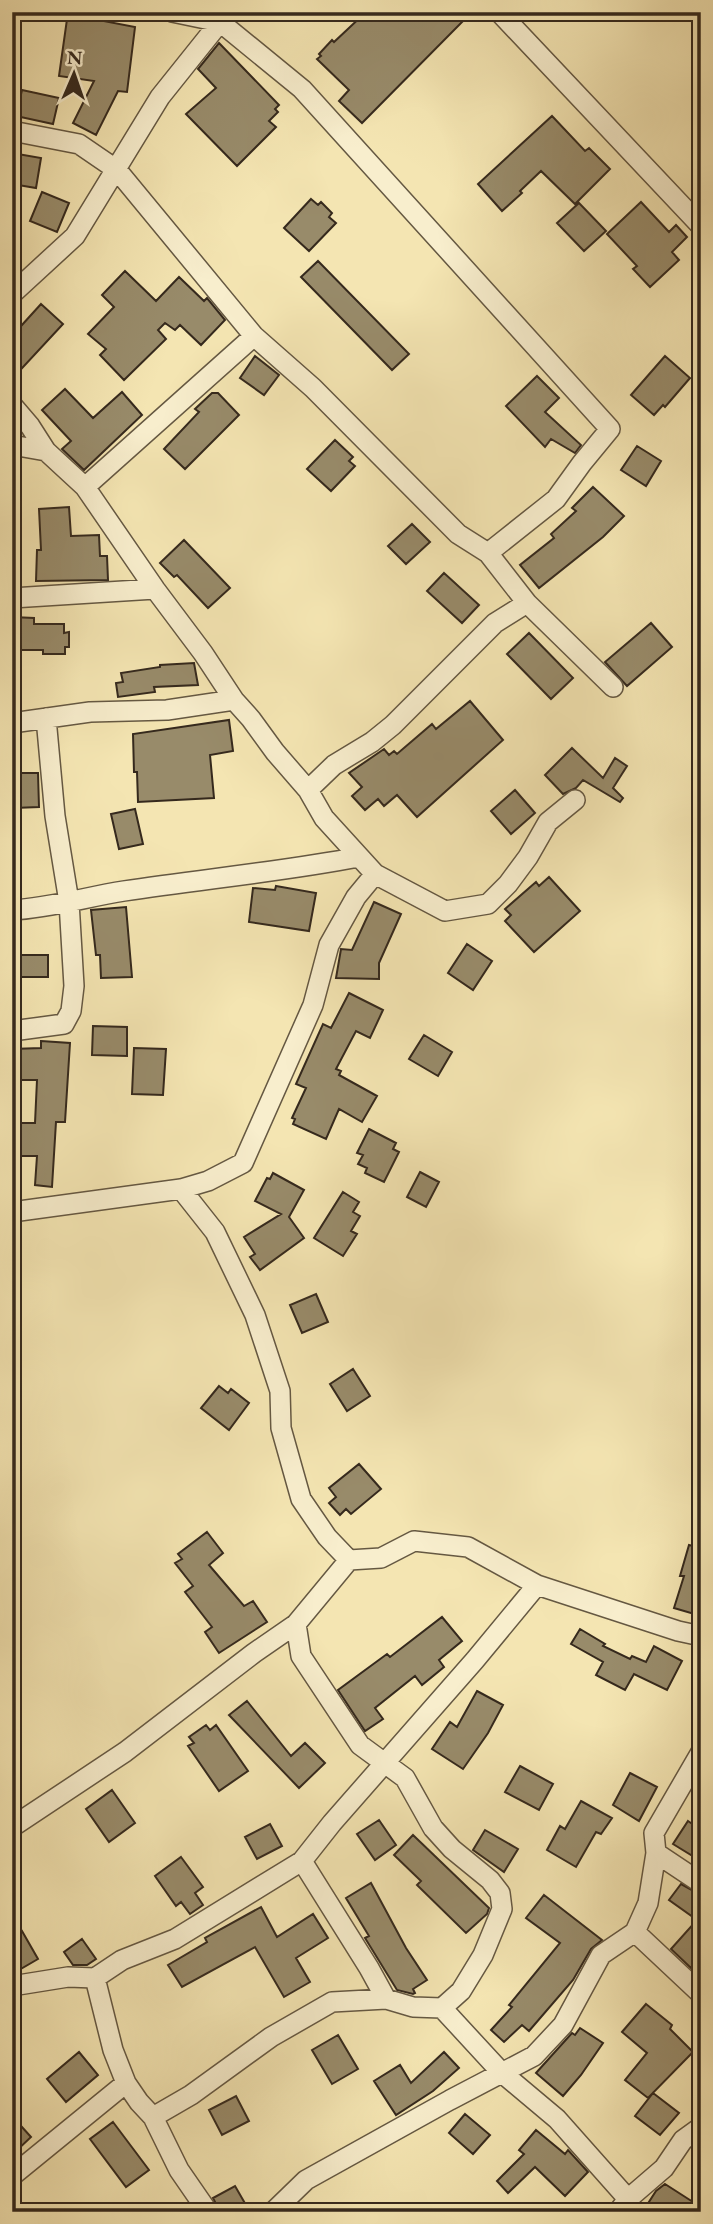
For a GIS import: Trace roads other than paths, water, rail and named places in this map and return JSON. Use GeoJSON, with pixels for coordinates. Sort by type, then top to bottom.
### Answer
{"type":"FeatureCollection","features":[{"type":"Feature","properties":{"kind":"street"},"geometry":{"type":"LineString","coordinates":[[172,12],[222,17],[302,89],[610,429],[556,499],[488,553]]}},
{"type":"Feature","properties":{"kind":"street"},"geometry":{"type":"LineString","coordinates":[[499,12],[701,226]]}},
{"type":"Feature","properties":{"kind":"street"},"geometry":{"type":"LineString","coordinates":[[12,294],[75,236],[160,97],[222,17]]}},
{"type":"Feature","properties":{"kind":"street"},"geometry":{"type":"LineString","coordinates":[[12,131],[79,144],[117,170],[254,336],[313,388],[458,534],[488,553],[527,603],[613,687]]}},
{"type":"Feature","properties":{"kind":"street"},"geometry":{"type":"LineString","coordinates":[[85,486],[254,336]]}},
{"type":"Feature","properties":{"kind":"street"},"geometry":{"type":"LineString","coordinates":[[12,405],[47,451],[85,486],[155,589],[203,653],[233,701],[251,719],[308,790],[324,818],[375,874],[445,911],[488,904],[508,884],[528,857],[548,822],[575,800]]}},
{"type":"Feature","properties":{"kind":"street"},"geometry":{"type":"LineString","coordinates":[[12,445],[47,451]]}},
{"type":"Feature","properties":{"kind":"street"},"geometry":{"type":"LineString","coordinates":[[12,598],[155,589]]}},
{"type":"Feature","properties":{"kind":"street"},"geometry":{"type":"LineString","coordinates":[[308,790],[334,765],[372,742],[393,725],[495,623],[527,603]]}},
{"type":"Feature","properties":{"kind":"street"},"geometry":{"type":"LineString","coordinates":[[12,723],[90,712],[167,710],[233,701]]}},
{"type":"Feature","properties":{"kind":"street"},"geometry":{"type":"LineString","coordinates":[[12,1031],[64,1024],[71,1011],[74,986],[69,902],[55,816],[46,718]]}},
{"type":"Feature","properties":{"kind":"street"},"geometry":{"type":"LineString","coordinates":[[12,910],[41,908],[121,891],[298,869],[359,857]]}},
{"type":"Feature","properties":{"kind":"street"},"geometry":{"type":"LineString","coordinates":[[12,1212],[181,1189],[208,1181],[243,1163],[313,1005],[329,945],[356,897],[375,874]]}},
{"type":"Feature","properties":{"kind":"street"},"geometry":{"type":"LineString","coordinates":[[181,1189],[215,1233],[255,1315],[280,1391],[281,1428],[302,1499],[327,1537],[349,1560]]}},
{"type":"Feature","properties":{"kind":"street"},"geometry":{"type":"LineString","coordinates":[[12,1827],[125,1752],[296,1624],[349,1560],[381,1558],[414,1541],[468,1547],[537,1585],[701,1636]]}},
{"type":"Feature","properties":{"kind":"street"},"geometry":{"type":"LineString","coordinates":[[12,1986],[68,1977],[95,1978],[122,1960],[175,1939],[302,1861],[537,1585]]}},
{"type":"Feature","properties":{"kind":"street"},"geometry":{"type":"LineString","coordinates":[[153,2117],[191,2095],[271,2037],[332,2002],[386,2000],[413,2007],[442,2008],[461,1991],[483,1955],[502,1909],[500,1893],[433,1828],[405,1778],[360,1745],[301,1656],[296,1624]]}},
{"type":"Feature","properties":{"kind":"street"},"geometry":{"type":"LineString","coordinates":[[273,2212],[306,2180],[534,2056],[563,2025],[601,1955],[635,1933],[648,1903],[656,1853],[654,1833],[701,1752]]}},
{"type":"Feature","properties":{"kind":"street"},"geometry":{"type":"LineString","coordinates":[[656,1853],[701,1882]]}},
{"type":"Feature","properties":{"kind":"street"},"geometry":{"type":"LineString","coordinates":[[302,1861],[386,2000]]}},
{"type":"Feature","properties":{"kind":"street"},"geometry":{"type":"LineString","coordinates":[[635,1933],[701,1994]]}},
{"type":"Feature","properties":{"kind":"street"},"geometry":{"type":"LineString","coordinates":[[95,1978],[113,2050],[126,2083],[153,2117],[179,2171],[208,2212]]}},
{"type":"Feature","properties":{"kind":"street"},"geometry":{"type":"LineString","coordinates":[[442,2008],[501,2073],[558,2119],[623,2206],[664,2168],[683,2140],[701,2127]]}},
{"type":"Feature","properties":{"kind":"street"},"geometry":{"type":"LineString","coordinates":[[12,2176],[126,2083]]}}]}
